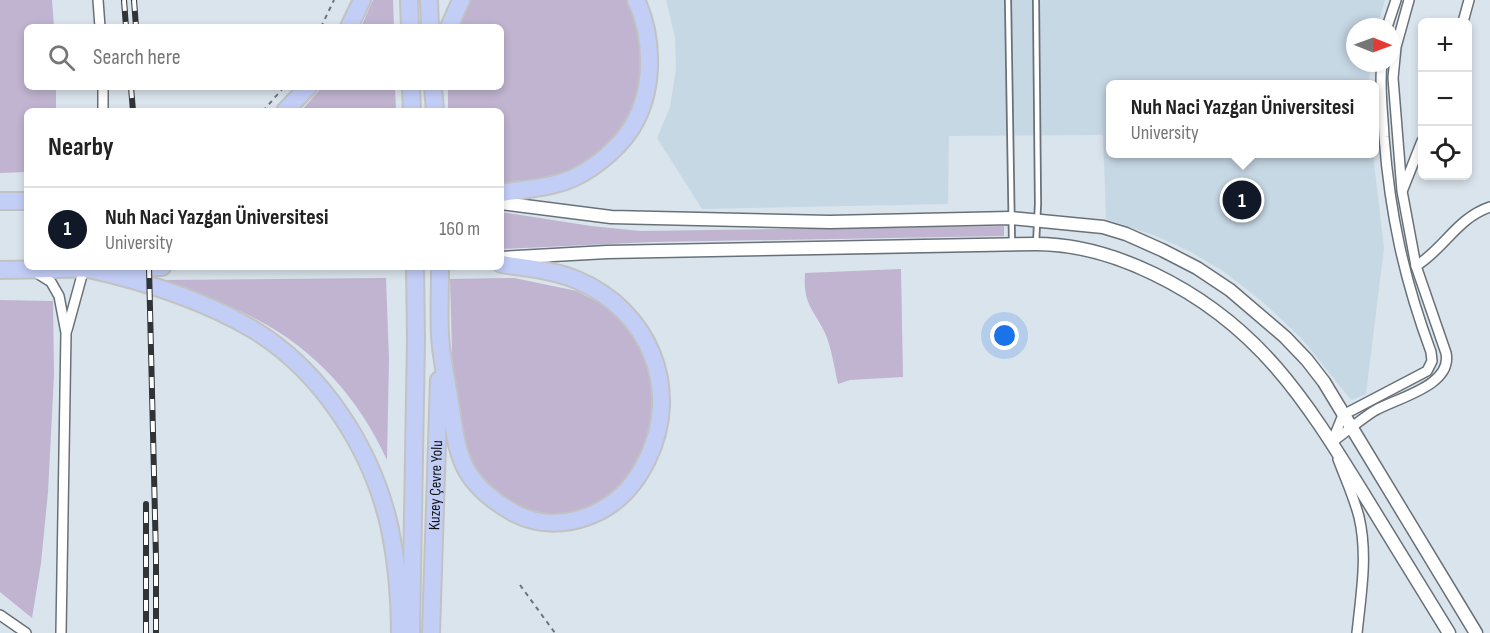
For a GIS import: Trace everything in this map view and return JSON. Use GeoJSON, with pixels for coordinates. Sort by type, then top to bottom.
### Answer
{"type":"FeatureCollection","features":[{"type":"Feature","properties":{"kind":"highway"},"geometry":{"type":"LineString","coordinates":[[350,24],[362,0]]}},
{"type":"Feature","properties":{"kind":"highway"},"geometry":{"type":"LineString","coordinates":[[410,0],[410,24]]}},
{"type":"Feature","properties":{"kind":"highway"},"geometry":{"type":"LineString","coordinates":[[429,0],[430,24]]}},
{"type":"Feature","properties":{"kind":"highway"},"geometry":{"type":"LineString","coordinates":[[450,24],[461,0]]}},
{"type":"Feature","properties":{"kind":"highway"},"geometry":{"type":"LineString","coordinates":[[504,192],[572,178],[599,162],[620,143],[636,120],[645,95],[649,66],[647,37],[641,10],[636,0]]}},
{"type":"Feature","properties":{"kind":"highway"},"geometry":{"type":"LineString","coordinates":[[288,108],[305,90]]}},
{"type":"Feature","properties":{"kind":"highway"},"geometry":{"type":"LineString","coordinates":[[411,90],[412,108]]}},
{"type":"Feature","properties":{"kind":"highway"},"geometry":{"type":"LineString","coordinates":[[433,90],[435,108]]}},
{"type":"Feature","properties":{"kind":"highway"},"geometry":{"type":"LineString","coordinates":[[440,108],[441,90]]}},
{"type":"Feature","properties":{"kind":"highway"},"geometry":{"type":"LineString","coordinates":[[0,201],[24,201]]}},
{"type":"Feature","properties":{"kind":"highway"},"geometry":{"type":"LineString","coordinates":[[440,270],[440,337],[457,447],[467,471],[483,491],[503,507],[525,518],[549,523],[572,522],[613,505],[641,472],[652,451],[659,429],[662,405],[661,382],[655,358],[638,326],[613,301],[576,280],[532,268],[504,264]]}},
{"type":"Feature","properties":{"kind":"highway"},"geometry":{"type":"LineString","coordinates":[[0,270],[24,269]]}},
{"type":"Feature","properties":{"kind":"highway"},"geometry":{"type":"LineString","coordinates":[[92,270],[162,287],[228,315],[256,331],[280,349],[322,390],[355,439],[380,493],[390,528],[396,566],[400,633]]}},
{"type":"Feature","properties":{"kind":"highway","name":"Kuzey Çevre Yolu"},"geometry":{"type":"LineString","coordinates":[[411,633],[417,339],[415,270]]}},
{"type":"Feature","properties":{"kind":"highway","name":"Kuzey Çevre Yolu"},"geometry":{"type":"LineString","coordinates":[[431,633],[440,337]]}},
{"type":"Feature","properties":{"kind":"street"},"geometry":{"type":"LineString","coordinates":[[98,0],[100,24]]}},
{"type":"Feature","properties":{"kind":"street"},"geometry":{"type":"LineString","coordinates":[[1390,18],[1396,0]]}},
{"type":"Feature","properties":{"kind":"street"},"geometry":{"type":"LineString","coordinates":[[1332,442],[1375,411],[1437,379],[1445,370],[1446,353],[1416,266],[1402,192],[1393,78],[1396,47],[1409,0]]}},
{"type":"Feature","properties":{"kind":"street"},"geometry":{"type":"LineString","coordinates":[[1464,18],[1469,0]]}},
{"type":"Feature","properties":{"kind":"street"},"geometry":{"type":"LineString","coordinates":[[1357,633],[1363,563],[1361,530],[1358,515],[1332,442],[1343,415],[1427,371],[1432,362],[1431,352],[1406,274],[1394,223],[1387,177],[1381,97],[1382,72]]}},
{"type":"Feature","properties":{"kind":"street"},"geometry":{"type":"LineString","coordinates":[[103,90],[103,108]]}},
{"type":"Feature","properties":{"kind":"street"},"geometry":{"type":"LineString","coordinates":[[1402,192],[1418,151]]}},
{"type":"Feature","properties":{"kind":"street"},"geometry":{"type":"LineString","coordinates":[[504,203],[610,217],[830,222],[1011,219],[1103,227],[1162,249],[1215,279],[1258,313],[1300,352],[1324,382],[1476,633]]}},
{"type":"Feature","properties":{"kind":"street"},"geometry":{"type":"LineString","coordinates":[[1416,266],[1432,255],[1464,221],[1490,207]]}},
{"type":"Feature","properties":{"kind":"street"},"geometry":{"type":"LineString","coordinates":[[504,258],[607,252],[1012,244],[1068,246],[1111,256],[1156,275],[1198,298],[1268,357],[1294,388],[1332,442],[1449,633]]}},
{"type":"Feature","properties":{"kind":"street"},"geometry":{"type":"LineString","coordinates":[[31,270],[51,282],[59,296],[66,333],[61,633]]}},
{"type":"Feature","properties":{"kind":"street"},"geometry":{"type":"LineString","coordinates":[[66,333],[83,270]]}},
{"type":"Feature","properties":{"kind":"street"},"geometry":{"type":"LineString","coordinates":[[0,615],[26,633]]}},
{"type":"Feature","properties":{"kind":"lane"},"geometry":{"type":"LineString","coordinates":[[1008,0],[1012,244]]}},
{"type":"Feature","properties":{"kind":"lane"},"geometry":{"type":"LineString","coordinates":[[1036,0],[1038,221],[1036,244]]}},
{"type":"Feature","properties":{"kind":"path"},"geometry":{"type":"LineString","coordinates":[[322,24],[334,0]]}},
{"type":"Feature","properties":{"kind":"path"},"geometry":{"type":"LineString","coordinates":[[266,108],[281,90]]}},
{"type":"Feature","properties":{"kind":"path"},"geometry":{"type":"LineString","coordinates":[[520,585],[555,633]]}},
{"type":"Feature","properties":{"kind":"shaded area"},"geometry":{"type":"Polygon","coordinates":[[[0,0],[52,0],[54,24],[24,24],[24,90],[56,90],[56,108],[24,108],[24,172],[0,173],[0,0]]]}},
{"type":"Feature","properties":{"kind":"shaded area"},"geometry":{"type":"Polygon","coordinates":[[[373,0],[393,0],[394,24],[362,24],[373,0]]]}},
{"type":"Feature","properties":{"kind":"shaded area"},"geometry":{"type":"Polygon","coordinates":[[[471,0],[629,0],[640,42],[641,68],[638,87],[624,122],[600,150],[586,162],[569,171],[545,180],[504,183],[504,108],[448,108],[448,90],[504,90],[504,24],[459,24],[471,0]]]}},
{"type":"Feature","properties":{"kind":"shaded area"},"geometry":{"type":"Polygon","coordinates":[[[666,0],[1385,0],[1380,18],[1346,18],[1346,72],[1370,72],[1369,80],[1106,80],[1106,158],[1373,158],[1384,248],[1366,394],[1351,400],[1302,339],[1264,303],[1223,271],[1191,252],[1156,236],[1106,219],[1103,135],[949,136],[948,204],[702,209],[657,138],[670,107],[676,69],[675,37],[666,0]]]}},
{"type":"Feature","properties":{"kind":"shaded area"},"geometry":{"type":"Polygon","coordinates":[[[319,90],[395,90],[396,108],[304,108],[319,90]]]}},
{"type":"Feature","properties":{"kind":"shaded area"},"geometry":{"type":"Polygon","coordinates":[[[504,212],[640,231],[1004,226],[1004,236],[653,242],[504,249],[504,212]]]}},
{"type":"Feature","properties":{"kind":"shaded area"},"geometry":{"type":"Polygon","coordinates":[[[901,269],[903,377],[850,380],[838,384],[825,333],[807,299],[805,273],[901,269]]]}},
{"type":"Feature","properties":{"kind":"shaded area"},"geometry":{"type":"Polygon","coordinates":[[[386,278],[389,359],[387,460],[376,438],[349,397],[334,378],[298,346],[278,331],[245,313],[163,280],[386,278]]]}},
{"type":"Feature","properties":{"kind":"shaded area"},"geometry":{"type":"Polygon","coordinates":[[[514,278],[577,291],[607,307],[624,323],[642,347],[655,386],[652,433],[626,486],[579,515],[531,515],[489,490],[468,457],[453,387],[450,279],[514,278]]]}},
{"type":"Feature","properties":{"kind":"shaded area"},"geometry":{"type":"Polygon","coordinates":[[[0,300],[53,301],[54,375],[48,492],[41,563],[32,618],[0,592],[0,300]]]}},
{"type":"Feature","properties":{"kind":"railway"},"geometry":{"type":"LineString","coordinates":[[124,0],[126,24]]}},
{"type":"Feature","properties":{"kind":"railway"},"geometry":{"type":"LineString","coordinates":[[134,0],[136,24]]}},
{"type":"Feature","properties":{"kind":"railway"},"geometry":{"type":"LineString","coordinates":[[131,90],[133,108]]}},
{"type":"Feature","properties":{"kind":"railway"},"geometry":{"type":"LineString","coordinates":[[149,270],[156,633]]}},
{"type":"Feature","properties":{"kind":"railway"},"geometry":{"type":"LineString","coordinates":[[146,504],[146,633]]}},
{"type":"Feature","properties":{"kind":"place","name":"Nuh Naci Yazgan Üniversitesi"},"geometry":{"type":"Point","coordinates":[1242,200]}}]}
